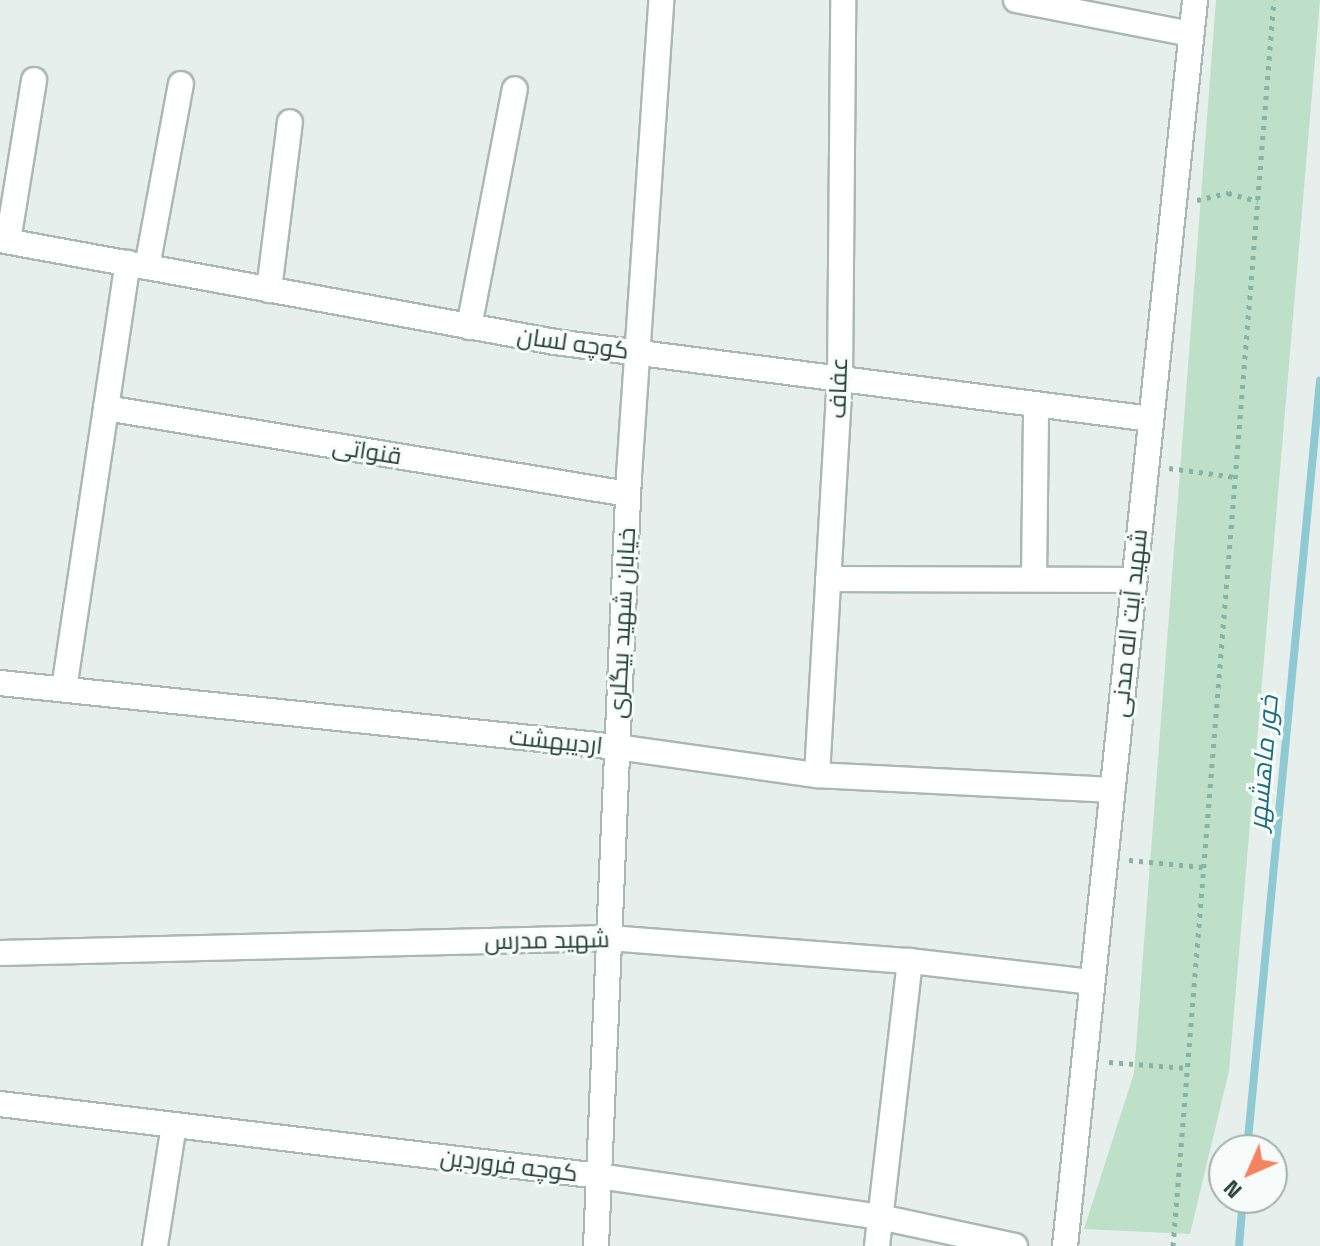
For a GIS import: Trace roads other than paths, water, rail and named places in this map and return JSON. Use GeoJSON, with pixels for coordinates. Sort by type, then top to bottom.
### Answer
{"type":"FeatureCollection","features":[{"type":"Feature","properties":{"kind":"street","name":"خیابان شهید بیگلری"},"geometry":{"type":"LineString","coordinates":[[596,1246],[628,494],[661,0]]}},
{"type":"Feature","properties":{"kind":"street","name":"عفاف"},"geometry":{"type":"LineString","coordinates":[[817,775],[840,379],[843,0]]}},
{"type":"Feature","properties":{"kind":"street"},"geometry":{"type":"LineString","coordinates":[[1016,0],[1191,34]]}},
{"type":"Feature","properties":{"kind":"street","name":"شهید آیت اله مدنی"},"geometry":{"type":"LineString","coordinates":[[1065,1246],[1195,0]]}},
{"type":"Feature","properties":{"kind":"street"},"geometry":{"type":"LineString","coordinates":[[4,240],[34,80]]}},
{"type":"Feature","properties":{"kind":"street"},"geometry":{"type":"LineString","coordinates":[[64,689],[106,408],[181,84]]}},
{"type":"Feature","properties":{"kind":"street"},"geometry":{"type":"LineString","coordinates":[[469,327],[515,89]]}},
{"type":"Feature","properties":{"kind":"street"},"geometry":{"type":"LineString","coordinates":[[269,290],[290,122]]}},
{"type":"Feature","properties":{"kind":"street","name":"کوچه لسان"},"geometry":{"type":"LineString","coordinates":[[4,240],[469,327],[637,353],[1151,419]]}},
{"type":"Feature","properties":{"kind":"street"},"geometry":{"type":"LineString","coordinates":[[1034,579],[1036,405]]}},
{"type":"Feature","properties":{"kind":"street","name":"قنواتی"},"geometry":{"type":"LineString","coordinates":[[106,408],[628,494]]}},
{"type":"Feature","properties":{"kind":"street"},"geometry":{"type":"LineString","coordinates":[[828,579],[1134,580]]}},
{"type":"Feature","properties":{"kind":"street","name":"اردیبهشت"},"geometry":{"type":"LineString","coordinates":[[0,683],[617,747],[817,775],[1112,790]]}},
{"type":"Feature","properties":{"kind":"street","name":"شهید مدرس"},"geometry":{"type":"LineString","coordinates":[[0,953],[609,938],[910,961],[1092,982]]}},
{"type":"Feature","properties":{"kind":"street"},"geometry":{"type":"LineString","coordinates":[[877,1246],[910,961]]}},
{"type":"Feature","properties":{"kind":"street","name":"کوچه فروردین"},"geometry":{"type":"LineString","coordinates":[[0,1104],[599,1176],[880,1217],[1015,1246]]}},
{"type":"Feature","properties":{"kind":"street"},"geometry":{"type":"LineString","coordinates":[[155,1246],[174,1125]]}},
{"type":"Feature","properties":{"kind":"waterway","name":"خور ماهشهر"},"geometry":{"type":"LineString","coordinates":[[1249,1134],[1320,380]]}},
{"type":"Feature","properties":{"kind":"waterway","name":"خور ماهشهر"},"geometry":{"type":"LineString","coordinates":[[1239,1246],[1242,1214]]}}]}
